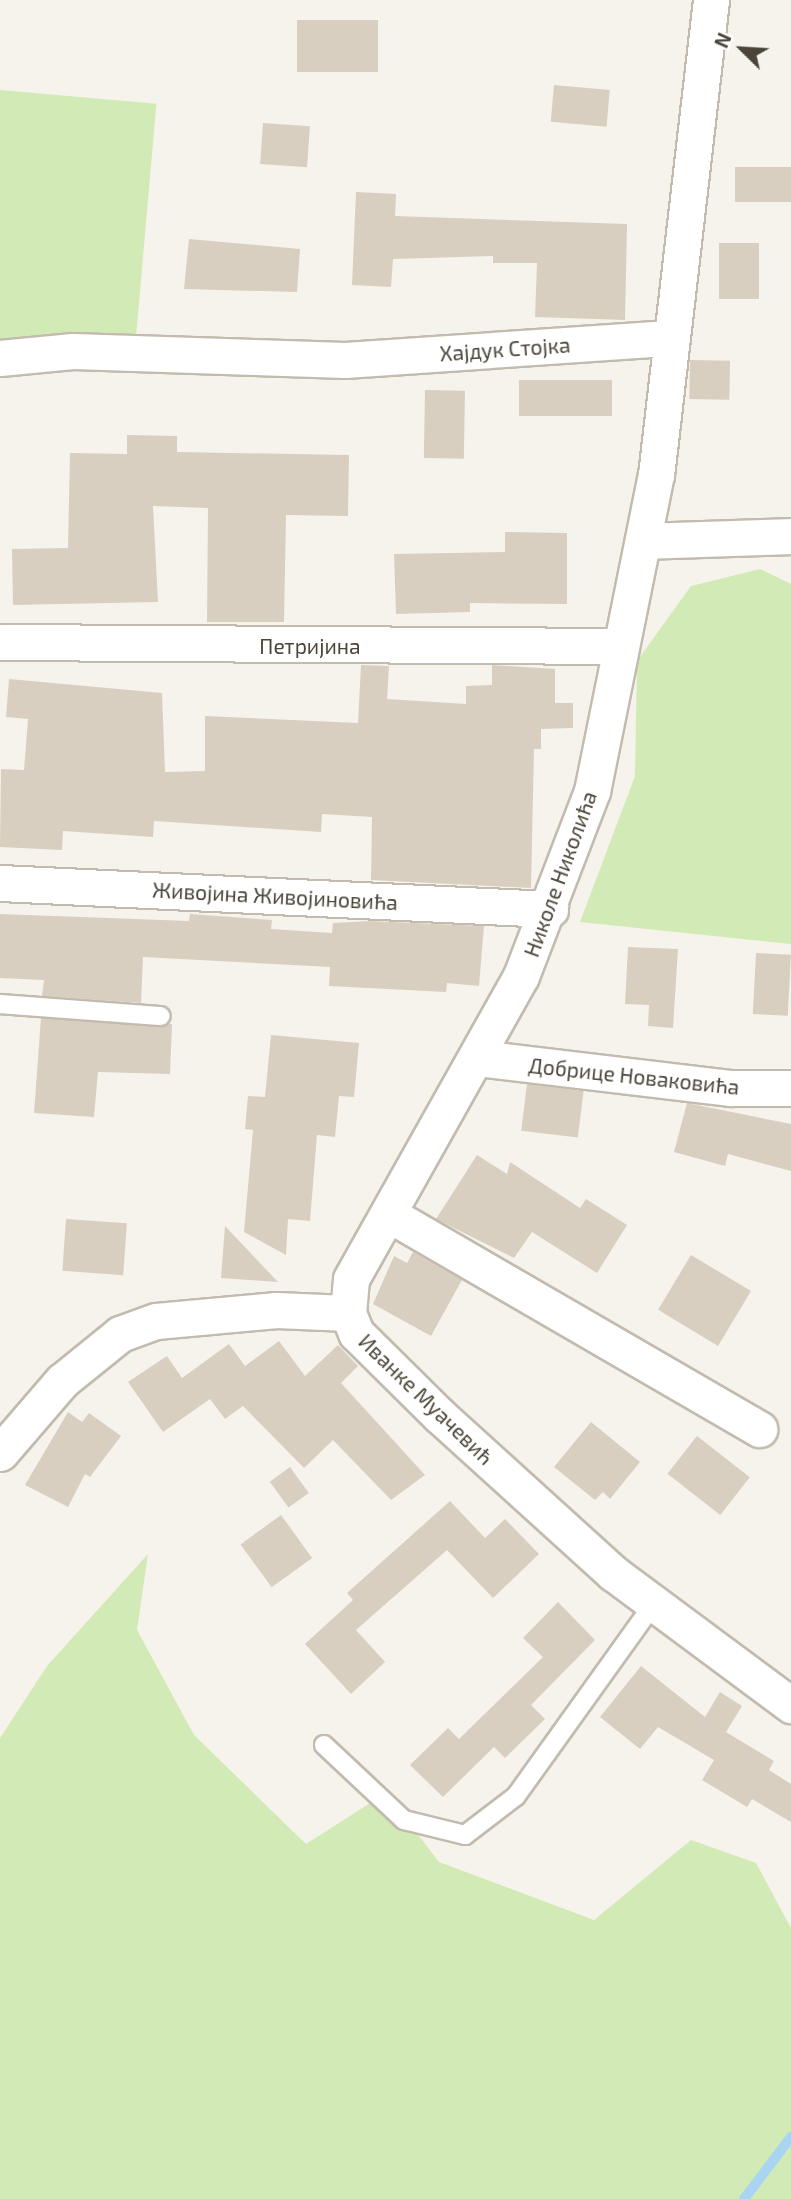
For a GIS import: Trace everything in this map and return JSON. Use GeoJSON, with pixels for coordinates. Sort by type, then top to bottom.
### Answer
{"type":"FeatureCollection","features":[{"type":"Feature","properties":{"kind":"street"},"geometry":{"type":"LineString","coordinates":[[669,338],[711,0]]}},
{"type":"Feature","properties":{"kind":"street","name":"Хајдук Стојка"},"geometry":{"type":"LineString","coordinates":[[0,358],[73,351],[345,360],[669,338]]}},
{"type":"Feature","properties":{"kind":"street","name":"Николе Николића"},"geometry":{"type":"LineString","coordinates":[[348,1313],[351,1279],[478,1058],[550,909],[592,791],[644,541],[669,338]]}},
{"type":"Feature","properties":{"kind":"street"},"geometry":{"type":"LineString","coordinates":[[644,541],[791,537]]}},
{"type":"Feature","properties":{"kind":"street","name":"Петријина"},"geometry":{"type":"LineString","coordinates":[[0,642],[621,646]]}},
{"type":"Feature","properties":{"kind":"street","name":"Живојина Живојиновића"},"geometry":{"type":"LineString","coordinates":[[0,883],[550,909]]}},
{"type":"Feature","properties":{"kind":"street","name":"Добрице Новаковића"},"geometry":{"type":"LineString","coordinates":[[478,1058],[731,1088],[791,1088]]}},
{"type":"Feature","properties":{"kind":"street"},"geometry":{"type":"LineString","coordinates":[[390,1214],[759,1429]]}},
{"type":"Feature","properties":{"kind":"street","name":"Иванке Муачевић"},"geometry":{"type":"LineString","coordinates":[[0,1453],[62,1381],[120,1334],[156,1321],[263,1311],[348,1313],[356,1333],[440,1416],[652,1606],[791,1705]]}},
{"type":"Feature","properties":{"kind":"lane"},"geometry":{"type":"LineString","coordinates":[[0,1004],[161,1016]]}},
{"type":"Feature","properties":{"kind":"lane"},"geometry":{"type":"LineString","coordinates":[[324,1745],[404,1820],[465,1835],[516,1796],[652,1606]]}},
{"type":"Feature","properties":{"kind":"green space"},"geometry":{"type":"Polygon","coordinates":[[[0,90],[156,104],[133,371],[0,359],[0,90]]]}},
{"type":"Feature","properties":{"kind":"green space"},"geometry":{"type":"Polygon","coordinates":[[[760,569],[791,584],[791,944],[580,922],[635,776],[637,661],[691,586],[760,569]]]}},
{"type":"Feature","properties":{"kind":"green space"},"geometry":{"type":"Polygon","coordinates":[[[148,1554],[137,1630],[194,1735],[306,1844],[386,1793],[439,1862],[594,1920],[691,1840],[756,1863],[791,1928],[791,2199],[0,2199],[0,1738],[47,1666],[148,1554]]]}},
{"type":"Feature","properties":{"kind":"building"},"geometry":{"type":"Polygon","coordinates":[[[297,20],[378,20],[378,72],[297,72],[297,20]]]}},
{"type":"Feature","properties":{"kind":"building"},"geometry":{"type":"Polygon","coordinates":[[[554,85],[610,90],[607,127],[551,122],[554,85]]]}},
{"type":"Feature","properties":{"kind":"building"},"geometry":{"type":"Polygon","coordinates":[[[263,123],[310,126],[307,167],[260,164],[263,123]]]}},
{"type":"Feature","properties":{"kind":"building"},"geometry":{"type":"Polygon","coordinates":[[[735,167],[791,167],[791,202],[735,202],[735,167]]]}},
{"type":"Feature","properties":{"kind":"building"},"geometry":{"type":"Polygon","coordinates":[[[356,192],[396,194],[395,216],[627,224],[625,320],[535,317],[537,263],[493,263],[493,256],[393,259],[391,287],[352,285],[356,192]]]}},
{"type":"Feature","properties":{"kind":"building"},"geometry":{"type":"Polygon","coordinates":[[[189,239],[300,249],[297,292],[184,289],[189,239]]]}},
{"type":"Feature","properties":{"kind":"building"},"geometry":{"type":"Polygon","coordinates":[[[719,243],[759,243],[759,299],[719,299],[719,243]]]}},
{"type":"Feature","properties":{"kind":"building"},"geometry":{"type":"Polygon","coordinates":[[[690,360],[730,361],[729,400],[689,399],[690,360]]]}},
{"type":"Feature","properties":{"kind":"building"},"geometry":{"type":"Polygon","coordinates":[[[519,380],[612,380],[612,416],[519,416],[519,380]]]}},
{"type":"Feature","properties":{"kind":"building"},"geometry":{"type":"Polygon","coordinates":[[[425,390],[465,391],[464,459],[424,458],[425,390]]]}},
{"type":"Feature","properties":{"kind":"building"},"geometry":{"type":"Polygon","coordinates":[[[127,435],[177,436],[177,452],[349,455],[348,516],[286,515],[284,622],[207,622],[208,508],[153,506],[158,602],[13,605],[12,549],[68,548],[70,453],[127,454],[127,435]]]}},
{"type":"Feature","properties":{"kind":"building"},"geometry":{"type":"Polygon","coordinates":[[[505,532],[567,533],[567,604],[470,603],[470,612],[396,614],[394,554],[505,552],[505,532]]]}},
{"type":"Feature","properties":{"kind":"building"},"geometry":{"type":"Polygon","coordinates":[[[361,665],[389,666],[387,699],[466,704],[466,686],[492,685],[492,665],[555,669],[555,703],[573,703],[573,728],[541,729],[541,749],[534,749],[531,888],[371,880],[372,817],[322,814],[321,832],[154,821],[153,837],[63,831],[62,850],[0,847],[1,769],[24,770],[28,719],[6,717],[9,679],[162,693],[165,772],[205,771],[205,716],[358,723],[361,665]]]}},
{"type":"Feature","properties":{"kind":"building"},"geometry":{"type":"Polygon","coordinates":[[[0,914],[189,921],[190,914],[272,920],[271,929],[332,933],[333,923],[370,921],[484,926],[479,986],[447,983],[446,992],[329,986],[330,967],[143,957],[141,1003],[42,996],[44,980],[0,978],[0,914]]]}},
{"type":"Feature","properties":{"kind":"building"},"geometry":{"type":"Polygon","coordinates":[[[628,947],[678,949],[673,1028],[648,1026],[649,1005],[625,1004],[628,947]]]}},
{"type":"Feature","properties":{"kind":"building"},"geometry":{"type":"Polygon","coordinates":[[[756,953],[791,955],[788,1016],[753,1014],[756,953]]]}},
{"type":"Feature","properties":{"kind":"building"},"geometry":{"type":"Polygon","coordinates":[[[41,1018],[172,1024],[170,1074],[98,1072],[94,1117],[34,1113],[41,1018]]]}},
{"type":"Feature","properties":{"kind":"building"},"geometry":{"type":"Polygon","coordinates":[[[271,1035],[359,1043],[354,1097],[339,1096],[335,1137],[317,1135],[310,1221],[288,1219],[286,1255],[244,1232],[253,1130],[245,1129],[248,1096],[265,1097],[271,1035]]]}},
{"type":"Feature","properties":{"kind":"building"},"geometry":{"type":"Polygon","coordinates":[[[527,1084],[584,1091],[578,1138],[521,1131],[527,1084]]]}},
{"type":"Feature","properties":{"kind":"building"},"geometry":{"type":"Polygon","coordinates":[[[687,1103],[791,1124],[791,1171],[728,1154],[725,1166],[674,1152],[687,1103]]]}},
{"type":"Feature","properties":{"kind":"building"},"geometry":{"type":"Polygon","coordinates":[[[477,1155],[507,1174],[510,1162],[580,1208],[586,1199],[627,1225],[597,1273],[532,1232],[514,1258],[436,1219],[477,1155]]]}},
{"type":"Feature","properties":{"kind":"building"},"geometry":{"type":"Polygon","coordinates":[[[66,1219],[127,1223],[123,1275],[62,1271],[66,1219]]]}},
{"type":"Feature","properties":{"kind":"building"},"geometry":{"type":"Polygon","coordinates":[[[225,1226],[278,1282],[221,1278],[225,1226]]]}},
{"type":"Feature","properties":{"kind":"building"},"geometry":{"type":"Polygon","coordinates":[[[413,1252],[462,1280],[431,1336],[373,1304],[394,1256],[407,1263],[413,1252]]]}},
{"type":"Feature","properties":{"kind":"building"},"geometry":{"type":"Polygon","coordinates":[[[691,1255],[751,1291],[718,1346],[658,1310],[691,1255]]]}},
{"type":"Feature","properties":{"kind":"building"},"geometry":{"type":"Polygon","coordinates":[[[279,1341],[305,1376],[338,1345],[358,1366],[341,1383],[425,1475],[391,1500],[333,1440],[304,1468],[243,1406],[225,1419],[210,1399],[163,1432],[128,1382],[167,1356],[182,1378],[229,1344],[245,1366],[279,1341]]]}},
{"type":"Feature","properties":{"kind":"building"},"geometry":{"type":"Polygon","coordinates":[[[68,1412],[82,1422],[89,1413],[121,1436],[90,1477],[85,1474],[68,1507],[25,1485],[68,1412]]]}},
{"type":"Feature","properties":{"kind":"building"},"geometry":{"type":"Polygon","coordinates":[[[591,1422],[640,1462],[610,1499],[603,1492],[595,1500],[554,1467],[591,1422]]]}},
{"type":"Feature","properties":{"kind":"building"},"geometry":{"type":"Polygon","coordinates":[[[697,1436],[750,1477],[720,1515],[667,1474],[697,1436]]]}},
{"type":"Feature","properties":{"kind":"building"},"geometry":{"type":"Polygon","coordinates":[[[290,1467],[309,1493],[289,1508],[270,1482],[290,1467]]]}},
{"type":"Feature","properties":{"kind":"building"},"geometry":{"type":"Polygon","coordinates":[[[450,1501],[485,1538],[505,1519],[539,1554],[493,1598],[447,1550],[356,1630],[385,1662],[351,1694],[305,1644],[353,1600],[347,1593],[450,1501]]]}},
{"type":"Feature","properties":{"kind":"building"},"geometry":{"type":"Polygon","coordinates":[[[281,1515],[312,1558],[272,1587],[241,1544],[281,1515]]]}},
{"type":"Feature","properties":{"kind":"building"},"geometry":{"type":"Polygon","coordinates":[[[558,1602],[595,1640],[531,1705],[545,1719],[505,1758],[494,1747],[443,1797],[410,1765],[448,1728],[459,1739],[543,1657],[523,1638],[558,1602]]]}},
{"type":"Feature","properties":{"kind":"building"},"geometry":{"type":"Polygon","coordinates":[[[641,1666],[705,1717],[720,1692],[742,1706],[726,1732],[774,1761],[769,1770],[791,1784],[791,1822],[752,1799],[747,1807],[702,1780],[714,1760],[658,1727],[640,1749],[600,1717],[641,1666]]]}},
{"type":"Feature","properties":{"kind":"waterway"},"geometry":{"type":"LineString","coordinates":[[744,2199],[791,2137]]}}]}
